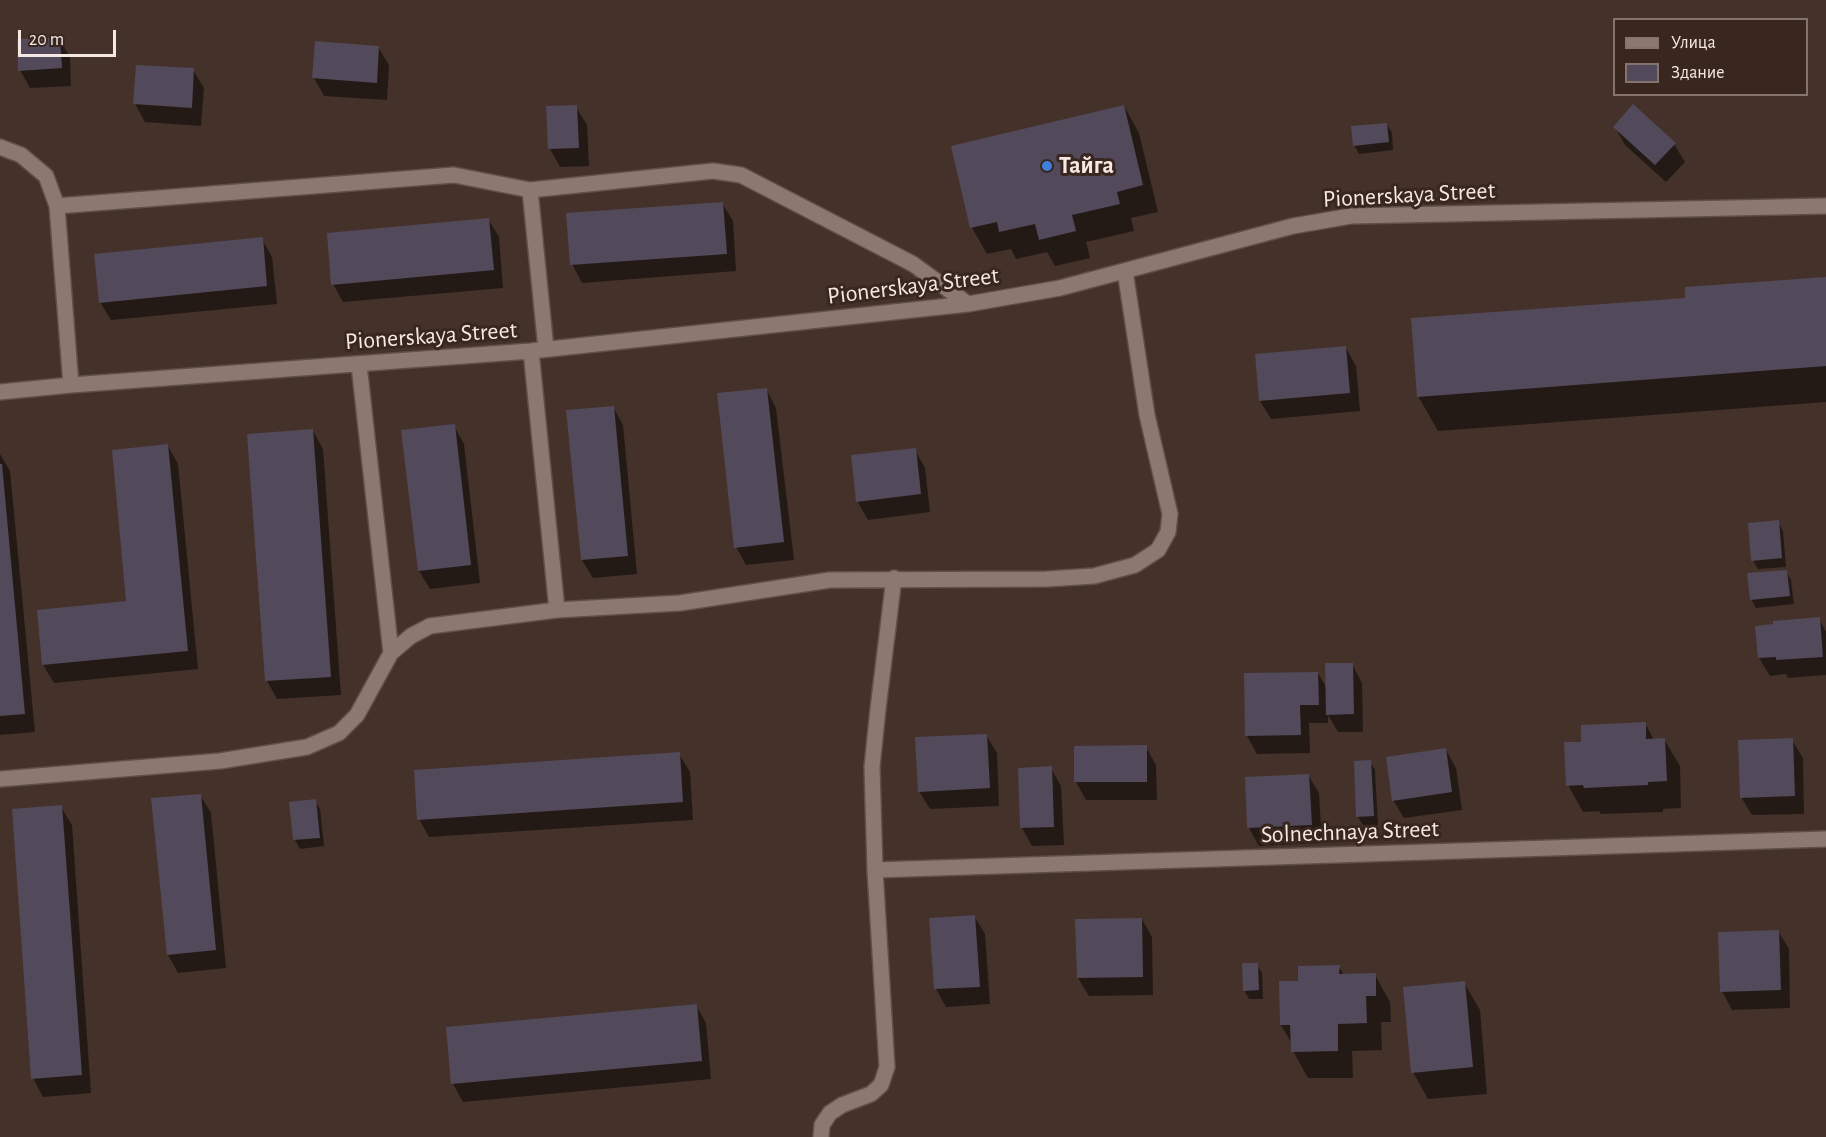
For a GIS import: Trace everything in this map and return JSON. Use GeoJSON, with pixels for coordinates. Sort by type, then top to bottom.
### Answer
{"type":"FeatureCollection","features":[{"type":"Feature","properties":{"kind":"street"},"geometry":{"type":"LineString","coordinates":[[0,147],[21,155],[46,176],[57,206],[71,385]]}},
{"type":"Feature","properties":{"kind":"street"},"geometry":{"type":"LineString","coordinates":[[57,206],[454,175],[530,190],[713,171],[741,175],[913,264],[968,304]]}},
{"type":"Feature","properties":{"kind":"street"},"geometry":{"type":"LineString","coordinates":[[530,190],[538,350],[557,610]]}},
{"type":"Feature","properties":{"kind":"street","name":"Pionerskaya Street"},"geometry":{"type":"LineString","coordinates":[[0,392],[538,350],[968,304],[1060,288],[1293,226],[1351,216],[1826,206]]}},
{"type":"Feature","properties":{"kind":"street"},"geometry":{"type":"LineString","coordinates":[[0,779],[220,761],[307,747],[339,733],[357,715],[391,653],[411,636],[429,626],[557,610],[680,603],[830,580],[1047,579],[1094,576],[1135,565],[1158,550],[1168,532],[1170,514],[1147,415],[1125,271]]}},
{"type":"Feature","properties":{"kind":"street"},"geometry":{"type":"LineString","coordinates":[[359,365],[391,653]]}},
{"type":"Feature","properties":{"kind":"street"},"geometry":{"type":"LineString","coordinates":[[822,1137],[822,1125],[830,1113],[842,1105],[871,1094],[880,1085],[887,1067],[875,870],[872,767],[894,578]]}},
{"type":"Feature","properties":{"kind":"street","name":"Solnechnaya Street"},"geometry":{"type":"LineString","coordinates":[[875,870],[1826,839]]}},
{"type":"Feature","properties":{"kind":"building"},"geometry":{"type":"Polygon","coordinates":[[[60,37],[62,68],[18,71],[17,39],[60,37]]]}},
{"type":"Feature","properties":{"kind":"building"},"geometry":{"type":"Polygon","coordinates":[[[315,41],[379,46],[377,83],[312,78],[315,41]]]}},
{"type":"Feature","properties":{"kind":"building"},"geometry":{"type":"Polygon","coordinates":[[[136,65],[194,68],[192,108],[133,104],[136,65]]]}},
{"type":"Feature","properties":{"kind":"building"},"geometry":{"type":"Polygon","coordinates":[[[1633,104],[1676,143],[1655,165],[1613,127],[1633,104]]]}},
{"type":"Feature","properties":{"kind":"building"},"geometry":{"type":"Polygon","coordinates":[[[577,105],[579,148],[548,149],[546,106],[577,105]]]}},
{"type":"Feature","properties":{"kind":"building","name":"Тайга"},"geometry":{"type":"Polygon","coordinates":[[[1124,105],[1143,185],[1117,192],[1120,204],[1072,215],[1076,231],[1039,240],[1035,224],[999,232],[997,222],[970,228],[951,146],[1124,105]]]}},
{"type":"Feature","properties":{"kind":"building"},"geometry":{"type":"Polygon","coordinates":[[[1387,123],[1389,142],[1353,146],[1351,126],[1387,123]]]}},
{"type":"Feature","properties":{"kind":"building"},"geometry":{"type":"Polygon","coordinates":[[[723,202],[727,254],[570,265],[566,213],[723,202]]]}},
{"type":"Feature","properties":{"kind":"building"},"geometry":{"type":"Polygon","coordinates":[[[489,218],[494,270],[331,285],[327,233],[489,218]]]}},
{"type":"Feature","properties":{"kind":"building"},"geometry":{"type":"Polygon","coordinates":[[[263,237],[267,286],[99,303],[94,254],[263,237]]]}},
{"type":"Feature","properties":{"kind":"building"},"geometry":{"type":"Polygon","coordinates":[[[1826,277],[1826,366],[1417,397],[1411,318],[1685,298],[1685,287],[1826,277]]]}},
{"type":"Feature","properties":{"kind":"building"},"geometry":{"type":"Polygon","coordinates":[[[1346,346],[1350,393],[1259,401],[1255,354],[1346,346]]]}},
{"type":"Feature","properties":{"kind":"building"},"geometry":{"type":"Polygon","coordinates":[[[767,388],[784,542],[734,548],[717,393],[767,388]]]}},
{"type":"Feature","properties":{"kind":"building"},"geometry":{"type":"Polygon","coordinates":[[[614,406],[628,556],[581,560],[566,410],[614,406]]]}},
{"type":"Feature","properties":{"kind":"building"},"geometry":{"type":"Polygon","coordinates":[[[455,424],[471,565],[418,571],[401,430],[455,424]]]}},
{"type":"Feature","properties":{"kind":"building"},"geometry":{"type":"Polygon","coordinates":[[[313,429],[331,677],[265,681],[247,434],[313,429]]]}},
{"type":"Feature","properties":{"kind":"building"},"geometry":{"type":"Polygon","coordinates":[[[168,444],[188,651],[42,665],[37,610],[126,601],[112,450],[168,444]]]}},
{"type":"Feature","properties":{"kind":"building"},"geometry":{"type":"Polygon","coordinates":[[[916,448],[921,494],[856,502],[851,455],[916,448]]]}},
{"type":"Feature","properties":{"kind":"building"},"geometry":{"type":"Polygon","coordinates":[[[0,464],[2,464],[25,714],[0,716],[0,464]]]}},
{"type":"Feature","properties":{"kind":"building"},"geometry":{"type":"Polygon","coordinates":[[[1779,520],[1782,558],[1751,561],[1748,523],[1779,520]]]}},
{"type":"Feature","properties":{"kind":"building"},"geometry":{"type":"Polygon","coordinates":[[[1787,570],[1790,596],[1750,600],[1747,573],[1787,570]]]}},
{"type":"Feature","properties":{"kind":"building"},"geometry":{"type":"Polygon","coordinates":[[[1820,617],[1823,657],[1776,660],[1776,657],[1758,658],[1755,626],[1773,624],[1773,621],[1820,617]]]}},
{"type":"Feature","properties":{"kind":"building"},"geometry":{"type":"Polygon","coordinates":[[[1325,663],[1353,663],[1354,714],[1326,715],[1325,663]]]}},
{"type":"Feature","properties":{"kind":"building"},"geometry":{"type":"Polygon","coordinates":[[[1318,672],[1319,705],[1300,705],[1301,735],[1245,736],[1244,673],[1318,672]]]}},
{"type":"Feature","properties":{"kind":"building"},"geometry":{"type":"Polygon","coordinates":[[[1646,722],[1646,739],[1665,738],[1667,781],[1648,782],[1648,785],[1584,788],[1583,785],[1566,786],[1564,742],[1581,742],[1581,725],[1646,722]]]}},
{"type":"Feature","properties":{"kind":"building"},"geometry":{"type":"Polygon","coordinates":[[[987,734],[990,788],[918,792],[915,737],[987,734]]]}},
{"type":"Feature","properties":{"kind":"building"},"geometry":{"type":"Polygon","coordinates":[[[1793,738],[1795,796],[1740,798],[1738,740],[1793,738]]]}},
{"type":"Feature","properties":{"kind":"building"},"geometry":{"type":"Polygon","coordinates":[[[1147,745],[1147,782],[1074,782],[1074,746],[1147,745]]]}},
{"type":"Feature","properties":{"kind":"building"},"geometry":{"type":"Polygon","coordinates":[[[1446,748],[1452,792],[1392,801],[1386,757],[1446,748]]]}},
{"type":"Feature","properties":{"kind":"building"},"geometry":{"type":"Polygon","coordinates":[[[680,752],[683,802],[417,820],[414,770],[680,752]]]}},
{"type":"Feature","properties":{"kind":"building"},"geometry":{"type":"Polygon","coordinates":[[[1371,760],[1374,816],[1356,817],[1354,761],[1371,760]]]}},
{"type":"Feature","properties":{"kind":"building"},"geometry":{"type":"Polygon","coordinates":[[[1052,766],[1054,827],[1020,828],[1018,768],[1052,766]]]}},
{"type":"Feature","properties":{"kind":"building"},"geometry":{"type":"Polygon","coordinates":[[[1309,774],[1312,825],[1247,828],[1245,777],[1309,774]]]}},
{"type":"Feature","properties":{"kind":"building"},"geometry":{"type":"Polygon","coordinates":[[[201,794],[216,950],[167,955],[151,798],[201,794]]]}},
{"type":"Feature","properties":{"kind":"building"},"geometry":{"type":"Polygon","coordinates":[[[316,799],[320,838],[293,840],[289,802],[316,799]]]}},
{"type":"Feature","properties":{"kind":"building"},"geometry":{"type":"Polygon","coordinates":[[[62,805],[82,1075],[31,1079],[12,809],[62,805]]]}},
{"type":"Feature","properties":{"kind":"building"},"geometry":{"type":"Polygon","coordinates":[[[975,915],[980,987],[934,989],[929,918],[975,915]]]}},
{"type":"Feature","properties":{"kind":"building"},"geometry":{"type":"Polygon","coordinates":[[[1142,918],[1143,977],[1077,978],[1075,919],[1142,918]]]}},
{"type":"Feature","properties":{"kind":"building"},"geometry":{"type":"Polygon","coordinates":[[[1779,930],[1781,990],[1720,992],[1718,932],[1779,930]]]}},
{"type":"Feature","properties":{"kind":"building"},"geometry":{"type":"Polygon","coordinates":[[[1242,963],[1258,963],[1259,990],[1243,991],[1242,963]]]}},
{"type":"Feature","properties":{"kind":"building"},"geometry":{"type":"Polygon","coordinates":[[[1340,965],[1339,974],[1376,973],[1376,996],[1366,996],[1367,1023],[1338,1024],[1338,1051],[1291,1052],[1290,1025],[1280,1025],[1279,981],[1298,981],[1298,966],[1340,965]]]}},
{"type":"Feature","properties":{"kind":"building"},"geometry":{"type":"Polygon","coordinates":[[[1465,981],[1473,1067],[1411,1073],[1403,987],[1465,981]]]}},
{"type":"Feature","properties":{"kind":"building"},"geometry":{"type":"Polygon","coordinates":[[[697,1004],[702,1061],[451,1084],[446,1027],[697,1004]]]}},
{"type":"Feature","properties":{"kind":"place","name":"Тайга"},"geometry":{"type":"Point","coordinates":[1047,166]}}]}
